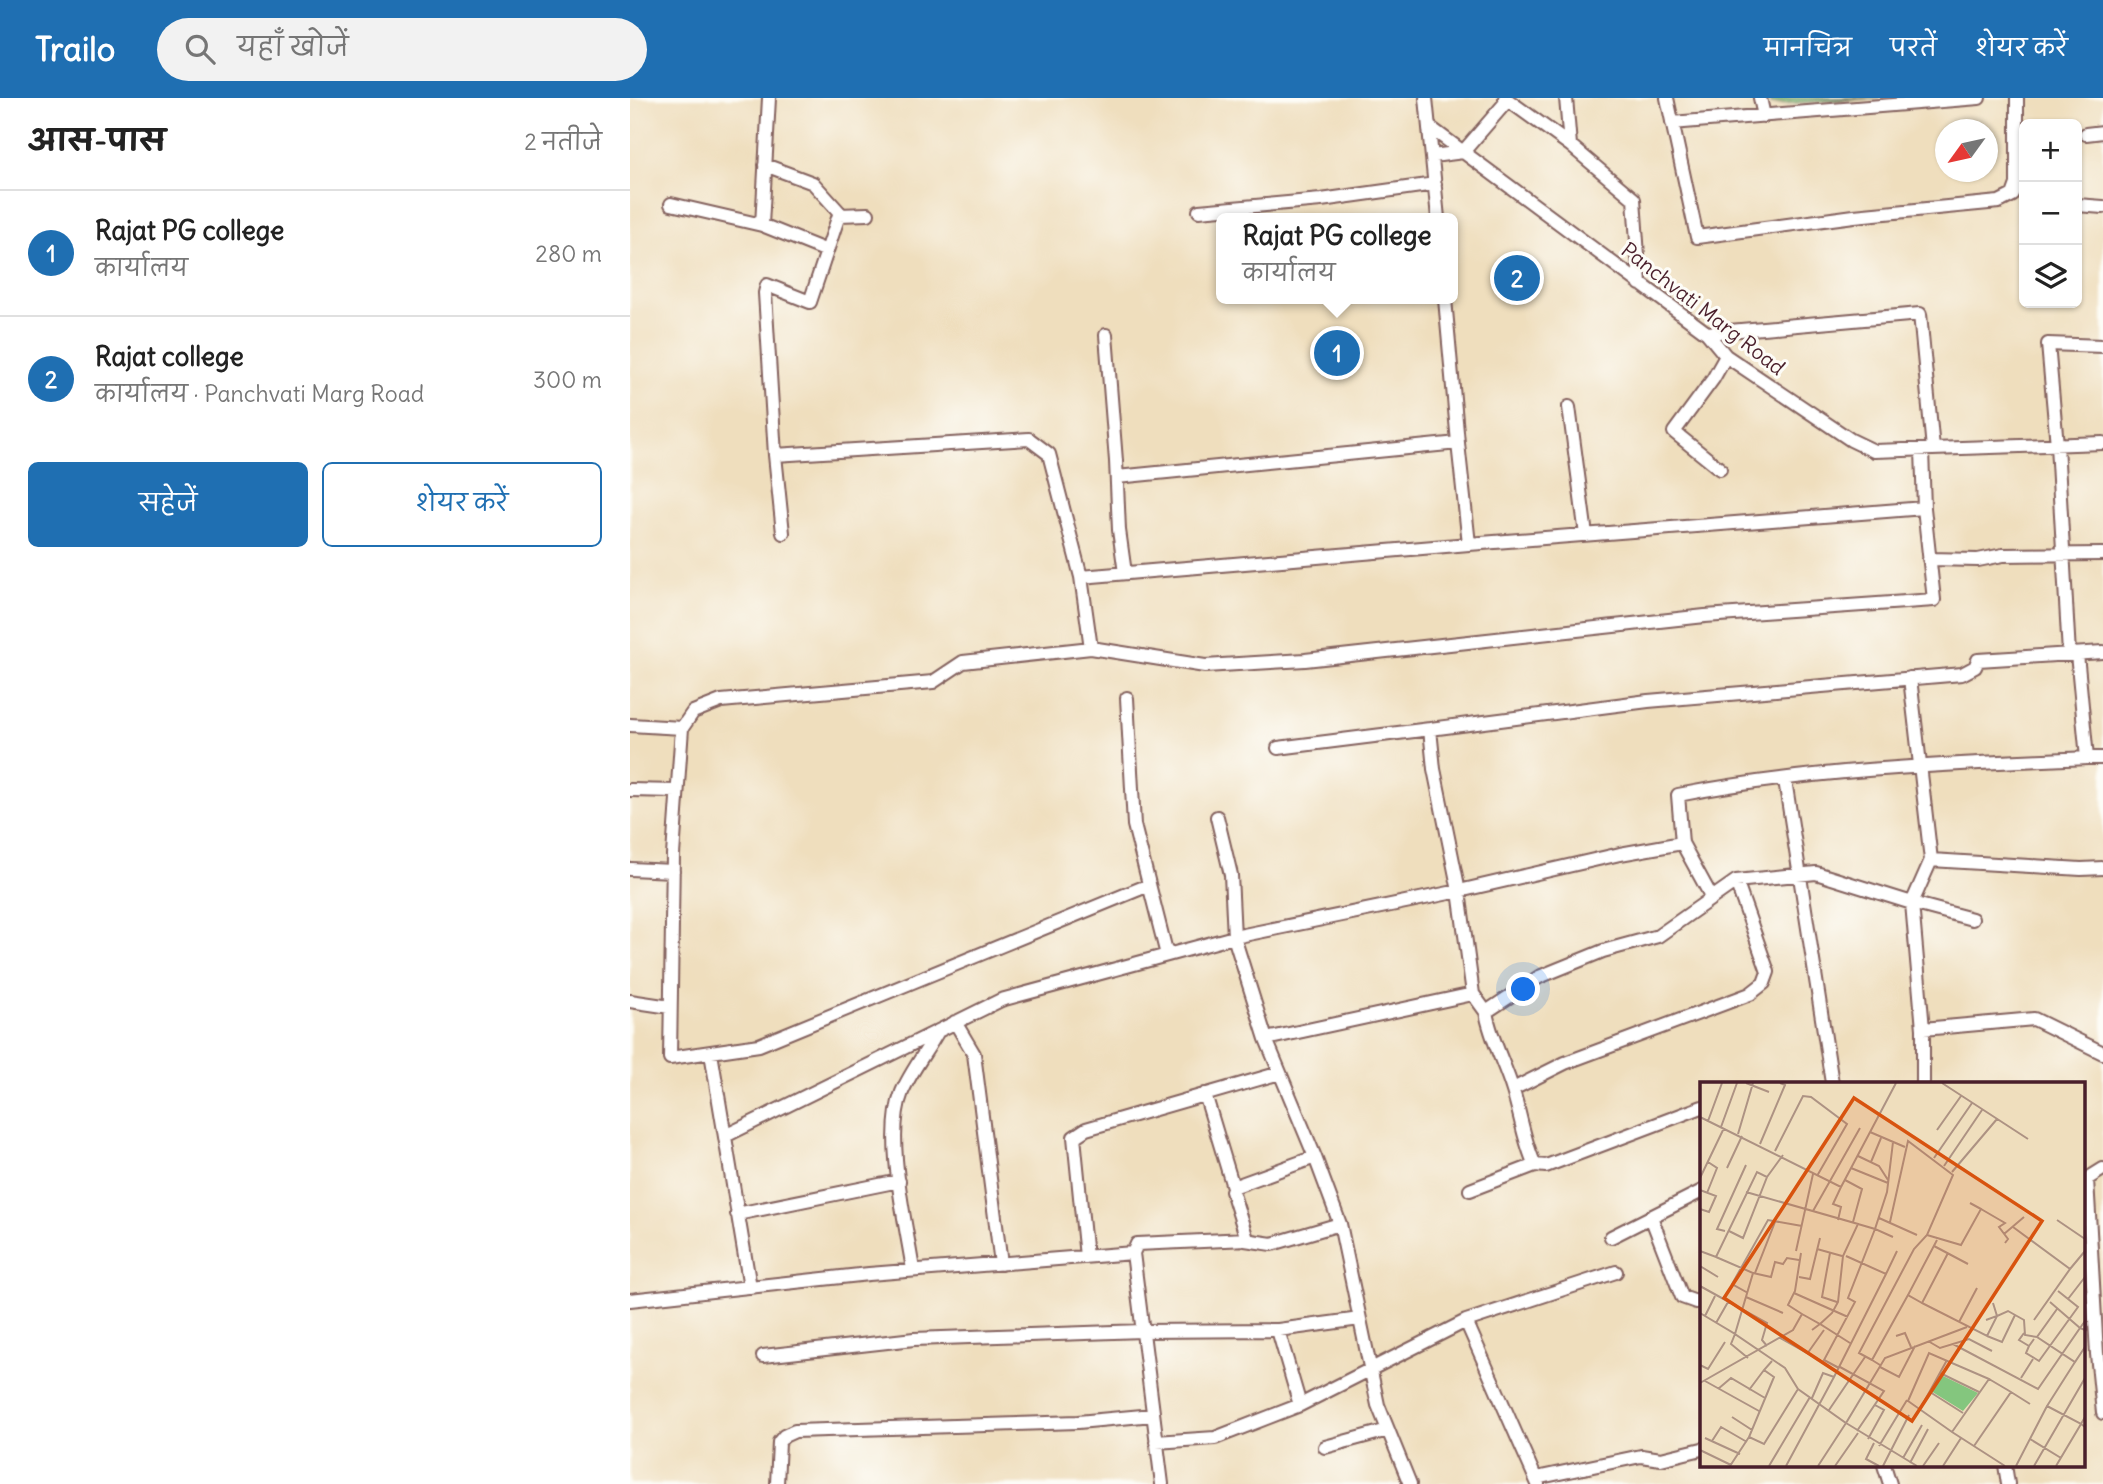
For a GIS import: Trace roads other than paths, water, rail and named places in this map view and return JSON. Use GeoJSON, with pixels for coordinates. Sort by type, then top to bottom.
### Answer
{"type":"FeatureCollection","features":[{"type":"Feature","properties":{"kind":"street"},"geometry":{"type":"LineString","coordinates":[[762,225],[769,98]]}},
{"type":"Feature","properties":{"kind":"street"},"geometry":{"type":"LineString","coordinates":[[1426,98],[1438,213]]}},
{"type":"Feature","properties":{"kind":"street"},"geometry":{"type":"LineString","coordinates":[[1566,98],[1570,145]]}},
{"type":"Feature","properties":{"kind":"street"},"geometry":{"type":"LineString","coordinates":[[1667,98],[1697,237],[1854,216],[1986,204],[2018,196],[2017,98]]}},
{"type":"Feature","properties":{"kind":"street"},"geometry":{"type":"LineString","coordinates":[[1760,98],[1765,116]]}},
{"type":"Feature","properties":{"kind":"street"},"geometry":{"type":"LineString","coordinates":[[1672,123],[1897,101],[1979,98]]}},
{"type":"Feature","properties":{"kind":"street"},"geometry":{"type":"LineString","coordinates":[[1433,156],[1463,152],[1506,99],[1570,145],[1634,199],[1640,284]]}},
{"type":"Feature","properties":{"kind":"street","name":"Panchvati Marg Road"},"geometry":{"type":"LineString","coordinates":[[1431,128],[1707,333],[1726,356],[1851,440],[1874,451],[2103,443]]}},
{"type":"Feature","properties":{"kind":"street"},"geometry":{"type":"LineString","coordinates":[[2086,134],[2103,132]]}},
{"type":"Feature","properties":{"kind":"street"},"geometry":{"type":"LineString","coordinates":[[765,166],[813,183],[842,215]]}},
{"type":"Feature","properties":{"kind":"street"},"geometry":{"type":"LineString","coordinates":[[1199,211],[1321,200],[1435,184]]}},
{"type":"Feature","properties":{"kind":"street"},"geometry":{"type":"LineString","coordinates":[[671,204],[762,225],[827,250]]}},
{"type":"Feature","properties":{"kind":"street"},"geometry":{"type":"LineString","coordinates":[[2082,205],[2103,207]]}},
{"type":"Feature","properties":{"kind":"street"},"geometry":{"type":"LineString","coordinates":[[783,533],[775,456],[765,293],[767,285],[810,302],[839,215],[868,214]]}},
{"type":"Feature","properties":{"kind":"street"},"geometry":{"type":"LineString","coordinates":[[1446,304],[1469,544]]}},
{"type":"Feature","properties":{"kind":"street"},"geometry":{"type":"LineString","coordinates":[[1149,885],[759,1045],[670,1059],[673,871],[682,728],[693,712],[721,701],[933,682],[963,662],[1091,648],[1218,666],[1304,660],[1705,616],[1934,600],[1924,508],[1928,450],[1920,314],[1707,333]]}},
{"type":"Feature","properties":{"kind":"street"},"geometry":{"type":"LineString","coordinates":[[1106,335],[1119,530],[1125,573]]}},
{"type":"Feature","properties":{"kind":"street"},"geometry":{"type":"LineString","coordinates":[[2087,758],[2073,654],[2048,344],[2103,346]]}},
{"type":"Feature","properties":{"kind":"street"},"geometry":{"type":"LineString","coordinates":[[1720,468],[1674,432],[1713,380],[1726,356]]}},
{"type":"Feature","properties":{"kind":"street"},"geometry":{"type":"LineString","coordinates":[[1569,407],[1586,535]]}},
{"type":"Feature","properties":{"kind":"street"},"geometry":{"type":"LineString","coordinates":[[775,456],[1029,439],[1049,454],[1081,577],[1091,648]]}},
{"type":"Feature","properties":{"kind":"street"},"geometry":{"type":"LineString","coordinates":[[1117,477],[1458,443]]}},
{"type":"Feature","properties":{"kind":"street"},"geometry":{"type":"LineString","coordinates":[[1081,577],[1924,508]]}},
{"type":"Feature","properties":{"kind":"street"},"geometry":{"type":"LineString","coordinates":[[1929,559],[1978,560],[2003,555],[2103,554]]}},
{"type":"Feature","properties":{"kind":"street"},"geometry":{"type":"LineString","coordinates":[[1278,748],[1648,701],[1962,674],[1975,667],[1978,660],[2103,652]]}},
{"type":"Feature","properties":{"kind":"street"},"geometry":{"type":"LineString","coordinates":[[1910,678],[1931,860],[1912,903],[1923,1029],[1923,1082]]}},
{"type":"Feature","properties":{"kind":"street"},"geometry":{"type":"LineString","coordinates":[[1127,698],[1134,825],[1167,955]]}},
{"type":"Feature","properties":{"kind":"street"},"geometry":{"type":"LineString","coordinates":[[630,725],[682,728]]}},
{"type":"Feature","properties":{"kind":"street"},"geometry":{"type":"LineString","coordinates":[[1430,729],[1434,769],[1459,891],[1473,994],[1486,1012],[1489,1029],[1513,1089],[1528,1149],[1535,1165]]}},
{"type":"Feature","properties":{"kind":"street"},"geometry":{"type":"LineString","coordinates":[[1712,898],[1682,843],[1678,795],[1712,788],[1920,767],[2103,758],[2103,768]]}},
{"type":"Feature","properties":{"kind":"street"},"geometry":{"type":"LineString","coordinates":[[1785,780],[1832,1082]]}},
{"type":"Feature","properties":{"kind":"street"},"geometry":{"type":"LineString","coordinates":[[630,790],[677,792]]}},
{"type":"Feature","properties":{"kind":"street"},"geometry":{"type":"LineString","coordinates":[[1217,817],[1231,875],[1234,937],[1266,1039],[1340,1224],[1378,1405],[1410,1484]]}},
{"type":"Feature","properties":{"kind":"street"},"geometry":{"type":"LineString","coordinates":[[724,1136],[1001,999],[1234,937],[1682,843]]}},
{"type":"Feature","properties":{"kind":"street"},"geometry":{"type":"LineString","coordinates":[[1931,860],[2103,868]]}},
{"type":"Feature","properties":{"kind":"street"},"geometry":{"type":"LineString","coordinates":[[630,869],[673,871]]}},
{"type":"Feature","properties":{"kind":"street"},"geometry":{"type":"LineString","coordinates":[[1486,1012],[1539,977],[1603,951],[1658,936],[1736,881],[1816,873],[1972,919]]}},
{"type":"Feature","properties":{"kind":"street"},"geometry":{"type":"LineString","coordinates":[[1513,1089],[1565,1063],[1750,994],[1764,983],[1768,972],[1736,881]]}},
{"type":"Feature","properties":{"kind":"street"},"geometry":{"type":"LineString","coordinates":[[1266,1039],[1473,994]]}},
{"type":"Feature","properties":{"kind":"street"},"geometry":{"type":"LineString","coordinates":[[630,1002],[670,1007]]}},
{"type":"Feature","properties":{"kind":"street"},"geometry":{"type":"LineString","coordinates":[[1923,1029],[2034,1019],[2103,1053]]}},
{"type":"Feature","properties":{"kind":"street"},"geometry":{"type":"LineString","coordinates":[[955,1022],[974,1054],[1001,1264]]}},
{"type":"Feature","properties":{"kind":"street"},"geometry":{"type":"LineString","coordinates":[[913,1270],[894,1130],[902,1093],[938,1031]]}},
{"type":"Feature","properties":{"kind":"street"},"geometry":{"type":"LineString","coordinates":[[711,1053],[750,1287]]}},
{"type":"Feature","properties":{"kind":"street"},"geometry":{"type":"LineString","coordinates":[[1086,1257],[1074,1137],[1086,1129],[1280,1073]]}},
{"type":"Feature","properties":{"kind":"street"},"geometry":{"type":"LineString","coordinates":[[1205,1094],[1233,1187],[1231,1191],[1248,1237],[1245,1240]]}},
{"type":"Feature","properties":{"kind":"street"},"geometry":{"type":"LineString","coordinates":[[1470,1190],[1535,1165],[1546,1166],[1700,1108]]}},
{"type":"Feature","properties":{"kind":"street"},"geometry":{"type":"LineString","coordinates":[[1233,1187],[1315,1157]]}},
{"type":"Feature","properties":{"kind":"street"},"geometry":{"type":"LineString","coordinates":[[2103,1169],[2087,1179],[2103,1413]]}},
{"type":"Feature","properties":{"kind":"street"},"geometry":{"type":"LineString","coordinates":[[737,1214],[899,1181]]}},
{"type":"Feature","properties":{"kind":"street"},"geometry":{"type":"LineString","coordinates":[[1611,1237],[1700,1192]]}},
{"type":"Feature","properties":{"kind":"street"},"geometry":{"type":"LineString","coordinates":[[1651,1217],[1682,1297],[1696,1302],[1700,1301]]}},
{"type":"Feature","properties":{"kind":"street"},"geometry":{"type":"LineString","coordinates":[[1161,1484],[1134,1246],[1245,1240],[1272,1244],[1340,1224]]}},
{"type":"Feature","properties":{"kind":"street"},"geometry":{"type":"LineString","coordinates":[[630,1300],[913,1270],[1133,1254]]}},
{"type":"Feature","properties":{"kind":"street"},"geometry":{"type":"LineString","coordinates":[[1156,1442],[1215,1438],[1300,1405],[1466,1321],[1616,1272]]}},
{"type":"Feature","properties":{"kind":"street"},"geometry":{"type":"LineString","coordinates":[[763,1356],[914,1339],[1278,1329],[1360,1319]]}},
{"type":"Feature","properties":{"kind":"street"},"geometry":{"type":"LineString","coordinates":[[1466,1321],[1537,1481],[1642,1456],[1661,1459],[1700,1449]]}},
{"type":"Feature","properties":{"kind":"street"},"geometry":{"type":"LineString","coordinates":[[1278,1329],[1300,1405]]}},
{"type":"Feature","properties":{"kind":"street"},"geometry":{"type":"LineString","coordinates":[[777,1484],[779,1442],[784,1436],[795,1431],[1078,1422],[1153,1415]]}},
{"type":"Feature","properties":{"kind":"street"},"geometry":{"type":"LineString","coordinates":[[1325,1447],[1388,1430]]}},
{"type":"Feature","properties":{"kind":"street"},"geometry":{"type":"LineString","coordinates":[[1884,1466],[1890,1484]]}},
{"type":"Feature","properties":{"kind":"street"},"geometry":{"type":"LineString","coordinates":[[2006,1466],[2008,1484]]}},
{"type":"Feature","properties":{"kind":"place","name":"Rajat college"},"geometry":{"type":"Point","coordinates":[1517,278]}},
{"type":"Feature","properties":{"kind":"place","name":"Rajat PG college"},"geometry":{"type":"Point","coordinates":[1337,353]}}]}
